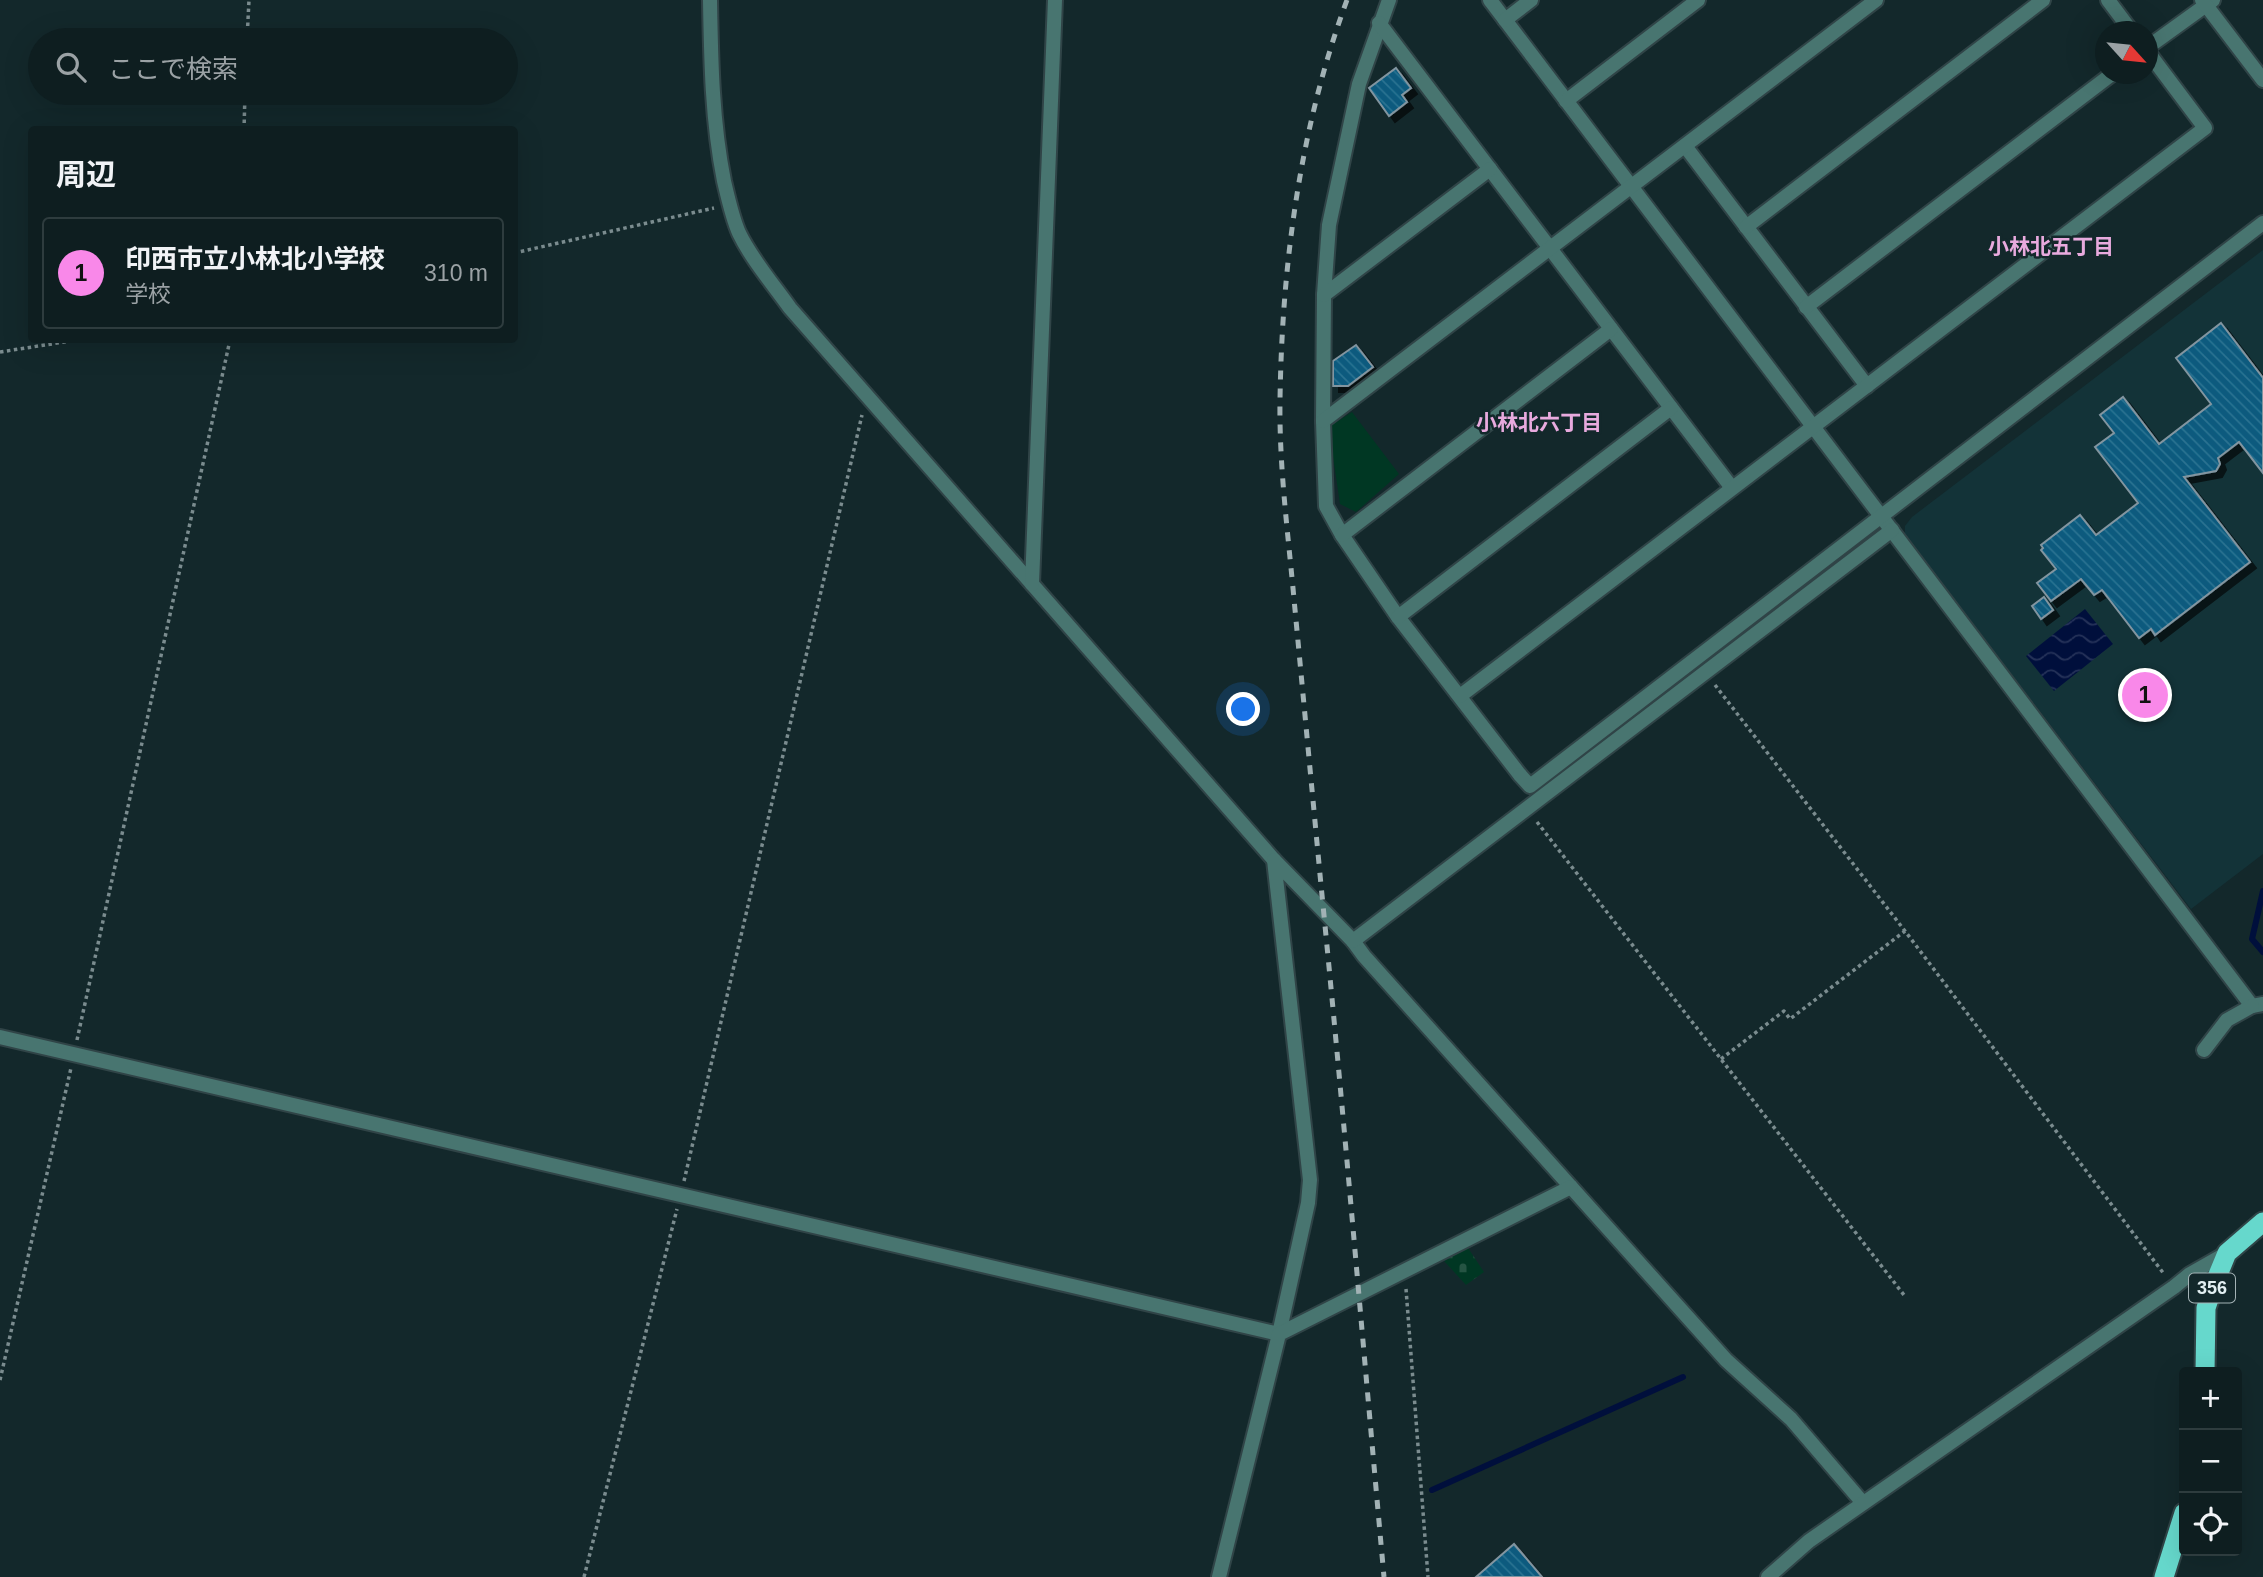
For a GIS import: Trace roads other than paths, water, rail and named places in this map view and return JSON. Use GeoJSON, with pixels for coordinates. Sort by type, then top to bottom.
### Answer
{"type":"FeatureCollection","features":[{"type":"Feature","properties":{"kind":"highway","name":"356"},"geometry":{"type":"LineString","coordinates":[[2205,1367],[2206,1308],[2227,1254],[2263,1222]]}},
{"type":"Feature","properties":{"kind":"highway"},"geometry":{"type":"LineString","coordinates":[[2165,1577],[2179,1530]]}},
{"type":"Feature","properties":{"kind":"street"},"geometry":{"type":"LineString","coordinates":[[710,0],[716,144],[730,204],[739,232],[790,308],[1274,860],[1353,941],[1726,1360],[1791,1419],[1863,1503]]}},
{"type":"Feature","properties":{"kind":"street"},"geometry":{"type":"LineString","coordinates":[[1032,583],[1055,0]]}},
{"type":"Feature","properties":{"kind":"street"},"geometry":{"type":"LineString","coordinates":[[1389,0],[1359,84],[1329,225],[1324,295],[1323,422],[1326,506],[1342,535],[1398,617],[1530,786],[2263,223]]}},
{"type":"Feature","properties":{"kind":"street"},"geometry":{"type":"LineString","coordinates":[[1490,0],[1813,427],[2257,1005],[2227,1020],[2204,1051]]}},
{"type":"Feature","properties":{"kind":"street"},"geometry":{"type":"LineString","coordinates":[[1505,20],[1531,0]]}},
{"type":"Feature","properties":{"kind":"street"},"geometry":{"type":"LineString","coordinates":[[1566,101],[1698,0]]}},
{"type":"Feature","properties":{"kind":"street"},"geometry":{"type":"LineString","coordinates":[[1323,422],[1876,0]]}},
{"type":"Feature","properties":{"kind":"street"},"geometry":{"type":"LineString","coordinates":[[1746,227],[2043,0]]}},
{"type":"Feature","properties":{"kind":"street"},"geometry":{"type":"LineString","coordinates":[[2108,0],[2124,21]]}},
{"type":"Feature","properties":{"kind":"street"},"geometry":{"type":"LineString","coordinates":[[2158,39],[2207,2],[2263,80]]}},
{"type":"Feature","properties":{"kind":"street"},"geometry":{"type":"LineString","coordinates":[[1379,23],[1732,488]]}},
{"type":"Feature","properties":{"kind":"street"},"geometry":{"type":"LineString","coordinates":[[1460,696],[2205,128],[2158,66]]}},
{"type":"Feature","properties":{"kind":"street"},"geometry":{"type":"LineString","coordinates":[[1806,307],[2099,84]]}},
{"type":"Feature","properties":{"kind":"street"},"geometry":{"type":"LineString","coordinates":[[1685,146],[1867,386]]}},
{"type":"Feature","properties":{"kind":"street"},"geometry":{"type":"LineString","coordinates":[[1324,295],[1490,169]]}},
{"type":"Feature","properties":{"kind":"street"},"geometry":{"type":"LineString","coordinates":[[1342,535],[1611,329]]}},
{"type":"Feature","properties":{"kind":"street"},"geometry":{"type":"LineString","coordinates":[[1398,617],[1671,408]]}},
{"type":"Feature","properties":{"kind":"street"},"geometry":{"type":"LineString","coordinates":[[1353,941],[1892,530]]}},
{"type":"Feature","properties":{"kind":"street"},"geometry":{"type":"LineString","coordinates":[[1219,1577],[1279,1334],[1308,1203],[1310,1180],[1274,860]]}},
{"type":"Feature","properties":{"kind":"street"},"geometry":{"type":"LineString","coordinates":[[0,1037],[1279,1334],[1571,1187]]}},
{"type":"Feature","properties":{"kind":"street"},"geometry":{"type":"LineString","coordinates":[[1768,1577],[1809,1541],[1863,1503],[2190,1274],[2227,1254]]}},
{"type":"Feature","properties":{"kind":"water"},"geometry":{"type":"Polygon","coordinates":[[[2085,609],[2113,644],[2054,691],[2026,656],[2085,609]]]}},
{"type":"Feature","properties":{"kind":"waterway"},"geometry":{"type":"LineString","coordinates":[[2263,891],[2252,939],[2263,952]]}},
{"type":"Feature","properties":{"kind":"waterway"},"geometry":{"type":"LineString","coordinates":[[1432,1490],[1683,1377]]}},
{"type":"Feature","properties":{"kind":"railway"},"geometry":{"type":"LineString","coordinates":[[1347,0],[1317,97],[1297,197],[1285,298],[1280,425],[1284,500],[1338,1058],[1384,1577]]}},
{"type":"Feature","properties":{"kind":"place","name":"印西市立小林北小学校"},"geometry":{"type":"Point","coordinates":[2145,695]}},
{"type":"Feature","properties":{"kind":"district","name":"小林北五丁目"},"geometry":{"type":"Point","coordinates":[2051,247]}},
{"type":"Feature","properties":{"kind":"district","name":"小林北六丁目"},"geometry":{"type":"Point","coordinates":[1539,423]}}]}
